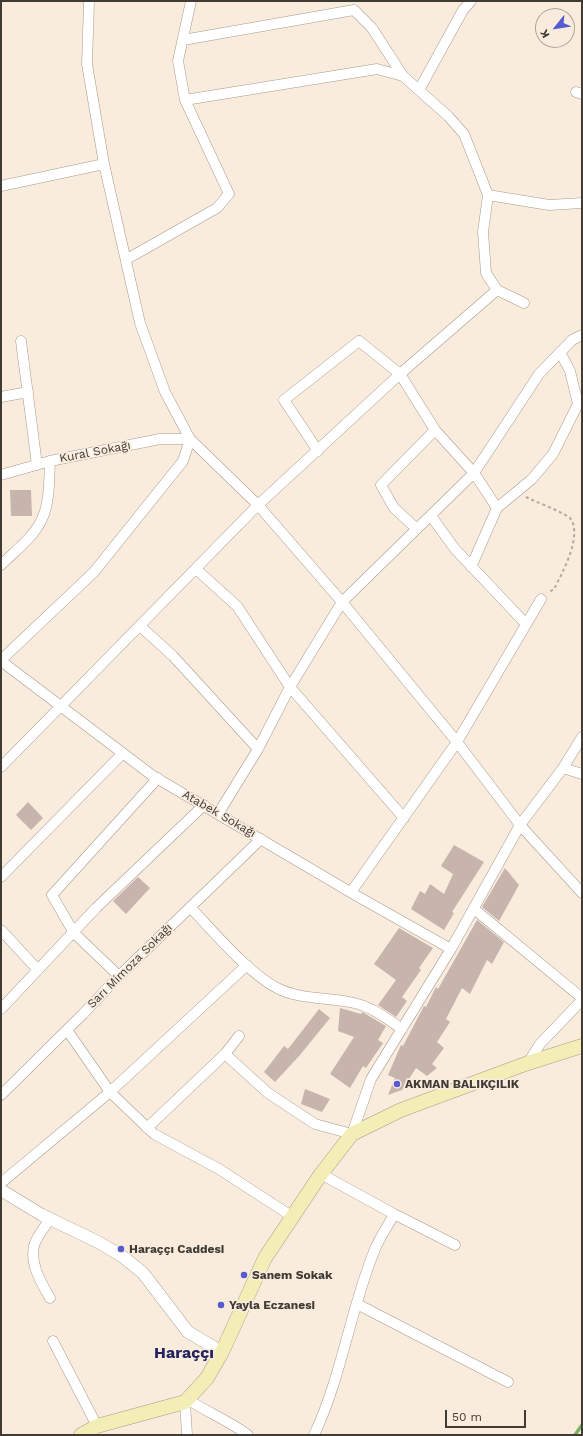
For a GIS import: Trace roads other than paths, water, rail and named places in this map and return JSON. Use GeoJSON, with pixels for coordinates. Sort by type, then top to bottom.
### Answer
{"type":"FeatureCollection","features":[{"type":"Feature","properties":{"kind":"main road"},"geometry":{"type":"LineString","coordinates":[[81,1435],[97,1426],[186,1400],[207,1378],[222,1352],[265,1258],[321,1174],[352,1134],[401,1110],[528,1063],[582,1046]]}},
{"type":"Feature","properties":{"kind":"street"},"geometry":{"type":"LineString","coordinates":[[89,1],[87,64],[104,164],[127,259],[140,323],[165,392],[190,439],[258,506],[342,602],[457,742],[520,825],[582,892]]}},
{"type":"Feature","properties":{"kind":"street"},"geometry":{"type":"LineString","coordinates":[[127,259],[217,208],[229,194],[185,100],[178,62],[191,1]]}},
{"type":"Feature","properties":{"kind":"street"},"geometry":{"type":"LineString","coordinates":[[419,90],[463,10],[471,1]]}},
{"type":"Feature","properties":{"kind":"street"},"geometry":{"type":"LineString","coordinates":[[183,40],[354,10],[372,28],[403,76],[448,116],[464,134],[488,195],[483,232],[486,273],[497,290],[524,304]]}},
{"type":"Feature","properties":{"kind":"street"},"geometry":{"type":"LineString","coordinates":[[185,100],[378,69],[403,76]]}},
{"type":"Feature","properties":{"kind":"street"},"geometry":{"type":"LineString","coordinates":[[1,186],[104,164]]}},
{"type":"Feature","properties":{"kind":"street"},"geometry":{"type":"LineString","coordinates":[[488,195],[549,205],[582,203]]}},
{"type":"Feature","properties":{"kind":"street"},"geometry":{"type":"LineString","coordinates":[[1,767],[258,506],[400,374],[497,290]]}},
{"type":"Feature","properties":{"kind":"street"},"geometry":{"type":"LineString","coordinates":[[218,814],[258,749],[290,687],[342,602],[474,473],[539,374],[572,340],[582,335]]}},
{"type":"Feature","properties":{"kind":"street"},"geometry":{"type":"LineString","coordinates":[[21,341],[37,465]]}},
{"type":"Feature","properties":{"kind":"street"},"geometry":{"type":"LineString","coordinates":[[318,451],[284,400],[359,341],[400,374],[435,430],[474,473],[497,508]]}},
{"type":"Feature","properties":{"kind":"street"},"geometry":{"type":"LineString","coordinates":[[471,567],[497,508],[532,479],[554,454],[578,404],[570,371],[560,352]]}},
{"type":"Feature","properties":{"kind":"street"},"geometry":{"type":"LineString","coordinates":[[1,397],[28,392]]}},
{"type":"Feature","properties":{"kind":"street"},"geometry":{"type":"LineString","coordinates":[[417,530],[394,508],[382,485],[435,430]]}},
{"type":"Feature","properties":{"kind":"street","name":"Kural Sokağı"},"geometry":{"type":"LineString","coordinates":[[1,475],[50,461],[160,439],[190,439]]}},
{"type":"Feature","properties":{"kind":"street"},"geometry":{"type":"LineString","coordinates":[[1,660],[94,572],[183,461],[190,439]]}},
{"type":"Feature","properties":{"kind":"street"},"geometry":{"type":"LineString","coordinates":[[1,565],[29,538],[42,519],[47,503],[50,461]]}},
{"type":"Feature","properties":{"kind":"street"},"geometry":{"type":"LineString","coordinates":[[431,516],[455,549],[526,624]]}},
{"type":"Feature","properties":{"kind":"street"},"geometry":{"type":"LineString","coordinates":[[196,569],[237,606],[290,687],[404,818]]}},
{"type":"Feature","properties":{"kind":"street"},"geometry":{"type":"LineString","coordinates":[[351,892],[457,742],[541,599]]}},
{"type":"Feature","properties":{"kind":"street"},"geometry":{"type":"LineString","coordinates":[[140,626],[173,656],[258,749]]}},
{"type":"Feature","properties":{"kind":"street","name":"Atabek Sokağı"},"geometry":{"type":"LineString","coordinates":[[1,660],[122,754],[158,778],[451,949]]}},
{"type":"Feature","properties":{"kind":"street"},"geometry":{"type":"LineString","coordinates":[[225,1054],[268,1093],[315,1124],[352,1134],[371,1079],[451,949],[520,825],[564,768],[582,737]]}},
{"type":"Feature","properties":{"kind":"street"},"geometry":{"type":"LineString","coordinates":[[1,876],[122,754]]}},
{"type":"Feature","properties":{"kind":"street"},"geometry":{"type":"LineString","coordinates":[[564,768],[582,774]]}},
{"type":"Feature","properties":{"kind":"street"},"geometry":{"type":"LineString","coordinates":[[119,976],[74,933],[52,895],[158,778]]}},
{"type":"Feature","properties":{"kind":"street"},"geometry":{"type":"LineString","coordinates":[[1,1009],[102,903],[204,805]]}},
{"type":"Feature","properties":{"kind":"street","name":"Sarı Mimoza Sokağı"},"geometry":{"type":"LineString","coordinates":[[1,1095],[119,976],[261,839]]}},
{"type":"Feature","properties":{"kind":"street"},"geometry":{"type":"LineString","coordinates":[[190,907],[247,965],[276,987],[287,992],[354,1003],[373,1009],[402,1029]]}},
{"type":"Feature","properties":{"kind":"street"},"geometry":{"type":"LineString","coordinates":[[474,909],[582,999],[540,1044],[528,1063]]}},
{"type":"Feature","properties":{"kind":"street"},"geometry":{"type":"LineString","coordinates":[[1,930],[38,970]]}},
{"type":"Feature","properties":{"kind":"street"},"geometry":{"type":"LineString","coordinates":[[1,1183],[110,1092],[247,965]]}},
{"type":"Feature","properties":{"kind":"street"},"geometry":{"type":"LineString","coordinates":[[66,1030],[110,1092],[154,1134],[219,1169],[292,1217]]}},
{"type":"Feature","properties":{"kind":"street"},"geometry":{"type":"LineString","coordinates":[[147,1128],[225,1054],[239,1036]]}},
{"type":"Feature","properties":{"kind":"street"},"geometry":{"type":"LineString","coordinates":[[321,1174],[455,1245]]}},
{"type":"Feature","properties":{"kind":"street"},"geometry":{"type":"LineString","coordinates":[[1,1190],[12,1199],[98,1242],[122,1256],[143,1273],[188,1332],[222,1352]]}},
{"type":"Feature","properties":{"kind":"street"},"geometry":{"type":"LineString","coordinates":[[314,1435],[326,1409],[375,1249],[394,1214]]}},
{"type":"Feature","properties":{"kind":"street"},"geometry":{"type":"LineString","coordinates":[[50,1219],[34,1245],[36,1272],[50,1298]]}},
{"type":"Feature","properties":{"kind":"street"},"geometry":{"type":"LineString","coordinates":[[357,1304],[508,1382]]}},
{"type":"Feature","properties":{"kind":"street"},"geometry":{"type":"LineString","coordinates":[[54,1342],[97,1426]]}},
{"type":"Feature","properties":{"kind":"street"},"geometry":{"type":"LineString","coordinates":[[186,1400],[188,1430],[186,1435]]}},
{"type":"Feature","properties":{"kind":"street"},"geometry":{"type":"LineString","coordinates":[[186,1400],[237,1427],[248,1435]]}},
{"type":"Feature","properties":{"kind":"waterway"},"geometry":{"type":"LineString","coordinates":[[575,1435],[582,1425]]}},
{"type":"Feature","properties":{"kind":"place","name":"AKMAN BALIKÇILIK"},"geometry":{"type":"Point","coordinates":[397,1084]}},
{"type":"Feature","properties":{"kind":"place","name":"Haraççı Caddesi"},"geometry":{"type":"Point","coordinates":[121,1249]}},
{"type":"Feature","properties":{"kind":"place","name":"Sanem Sokak"},"geometry":{"type":"Point","coordinates":[244,1275]}},
{"type":"Feature","properties":{"kind":"place","name":"Yayla Eczanesi"},"geometry":{"type":"Point","coordinates":[221,1305]}},
{"type":"Feature","properties":{"kind":"district","name":"Haraççı"},"geometry":{"type":"Point","coordinates":[184,1353]}}]}
